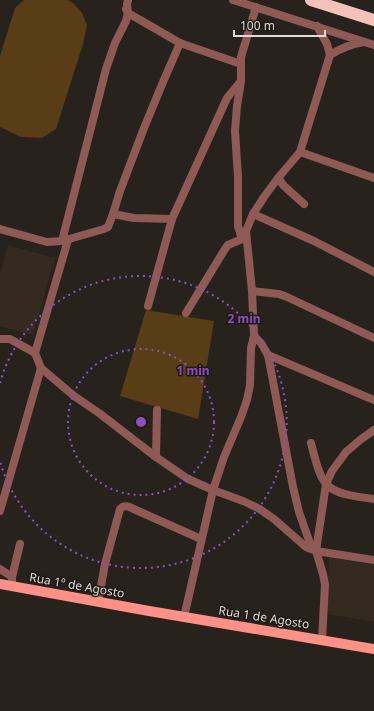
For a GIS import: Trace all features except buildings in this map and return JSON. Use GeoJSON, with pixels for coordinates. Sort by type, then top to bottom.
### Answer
{"type":"FeatureCollection","features":[{"type":"Feature","properties":{"kind":"highway"},"geometry":{"type":"LineString","coordinates":[[311,0],[374,20]]}},
{"type":"Feature","properties":{"kind":"main road","name":"Rua 1º de Agosto"},"geometry":{"type":"LineString","coordinates":[[0,584],[12,582],[98,602],[149,611]]}},
{"type":"Feature","properties":{"kind":"main road","name":"Rua 1 de Agosto"},"geometry":{"type":"LineString","coordinates":[[149,611],[374,649]]}},
{"type":"Feature","properties":{"kind":"street"},"geometry":{"type":"LineString","coordinates":[[123,0],[128,13],[180,43],[241,64]]}},
{"type":"Feature","properties":{"kind":"street"},"geometry":{"type":"LineString","coordinates":[[128,0],[128,13],[126,21],[115,43],[106,69],[65,240],[35,353],[41,368],[69,393],[99,413],[156,458],[188,479],[258,508],[274,519],[304,546],[314,550],[374,560]]}},
{"type":"Feature","properties":{"kind":"street"},"geometry":{"type":"LineString","coordinates":[[233,0],[374,45]]}},
{"type":"Feature","properties":{"kind":"street"},"geometry":{"type":"LineString","coordinates":[[242,239],[238,226],[238,178],[235,131],[242,73],[241,57],[256,7]]}},
{"type":"Feature","properties":{"kind":"street"},"geometry":{"type":"LineString","coordinates":[[186,313],[225,249],[228,245],[242,239],[253,214],[278,178],[300,152],[330,55],[327,44],[317,26]]}},
{"type":"Feature","properties":{"kind":"street"},"geometry":{"type":"LineString","coordinates":[[330,55],[340,48],[350,44],[364,42]]}},
{"type":"Feature","properties":{"kind":"street"},"geometry":{"type":"LineString","coordinates":[[0,229],[47,242],[65,240],[108,227],[144,128],[180,43]]}},
{"type":"Feature","properties":{"kind":"street"},"geometry":{"type":"LineString","coordinates":[[148,306],[172,219],[226,98],[241,81]]}},
{"type":"Feature","properties":{"kind":"street"},"geometry":{"type":"LineString","coordinates":[[300,152],[374,178]]}},
{"type":"Feature","properties":{"kind":"street"},"geometry":{"type":"LineString","coordinates":[[278,178],[284,186],[304,204]]}},
{"type":"Feature","properties":{"kind":"street"},"geometry":{"type":"LineString","coordinates":[[113,214],[134,218],[172,219]]}},
{"type":"Feature","properties":{"kind":"street"},"geometry":{"type":"LineString","coordinates":[[253,214],[314,240],[374,272]]}},
{"type":"Feature","properties":{"kind":"street"},"geometry":{"type":"LineString","coordinates":[[184,617],[213,490],[224,456],[247,400],[250,385],[254,336],[252,291],[246,231]]}},
{"type":"Feature","properties":{"kind":"street"},"geometry":{"type":"LineString","coordinates":[[252,291],[279,294],[287,297],[374,338]]}},
{"type":"Feature","properties":{"kind":"street"},"geometry":{"type":"LineString","coordinates":[[254,336],[261,343],[268,355],[299,512],[323,574],[322,640]]}},
{"type":"Feature","properties":{"kind":"street"},"geometry":{"type":"LineString","coordinates":[[0,339],[10,339],[35,353]]}},
{"type":"Feature","properties":{"kind":"street"},"geometry":{"type":"LineString","coordinates":[[268,355],[374,400]]}},
{"type":"Feature","properties":{"kind":"street"},"geometry":{"type":"LineString","coordinates":[[0,511],[41,368]]}},
{"type":"Feature","properties":{"kind":"street"},"geometry":{"type":"LineString","coordinates":[[156,458],[158,434],[157,410]]}},
{"type":"Feature","properties":{"kind":"street"},"geometry":{"type":"LineString","coordinates":[[314,550],[326,484],[332,471],[346,452],[374,430]]}},
{"type":"Feature","properties":{"kind":"street"},"geometry":{"type":"LineString","coordinates":[[311,443],[318,469],[326,484],[340,493],[374,499]]}},
{"type":"Feature","properties":{"kind":"street"},"geometry":{"type":"LineString","coordinates":[[98,602],[105,564],[120,508],[122,506],[136,510],[201,539]]}},
{"type":"Feature","properties":{"kind":"street"},"geometry":{"type":"LineString","coordinates":[[12,582],[20,544]]}},
{"type":"Feature","properties":{"kind":"street"},"geometry":{"type":"LineString","coordinates":[[0,569],[12,582]]}},
{"type":"Feature","properties":{"kind":"shaded area"},"geometry":{"type":"Polygon","coordinates":[[[24,0],[68,0],[73,3],[82,13],[87,25],[83,44],[56,129],[42,138],[21,137],[0,127],[0,56],[15,8],[24,0]]]}},
{"type":"Feature","properties":{"kind":"shaded area"},"geometry":{"type":"Polygon","coordinates":[[[8,245],[55,258],[33,335],[0,326],[0,273],[8,245]]]}},
{"type":"Feature","properties":{"kind":"shaded area"},"geometry":{"type":"Polygon","coordinates":[[[146,310],[214,321],[198,419],[120,396],[146,310]]]}},
{"type":"Feature","properties":{"kind":"shaded area"},"geometry":{"type":"Polygon","coordinates":[[[329,557],[374,565],[374,622],[327,614],[329,557]]]}}]}
